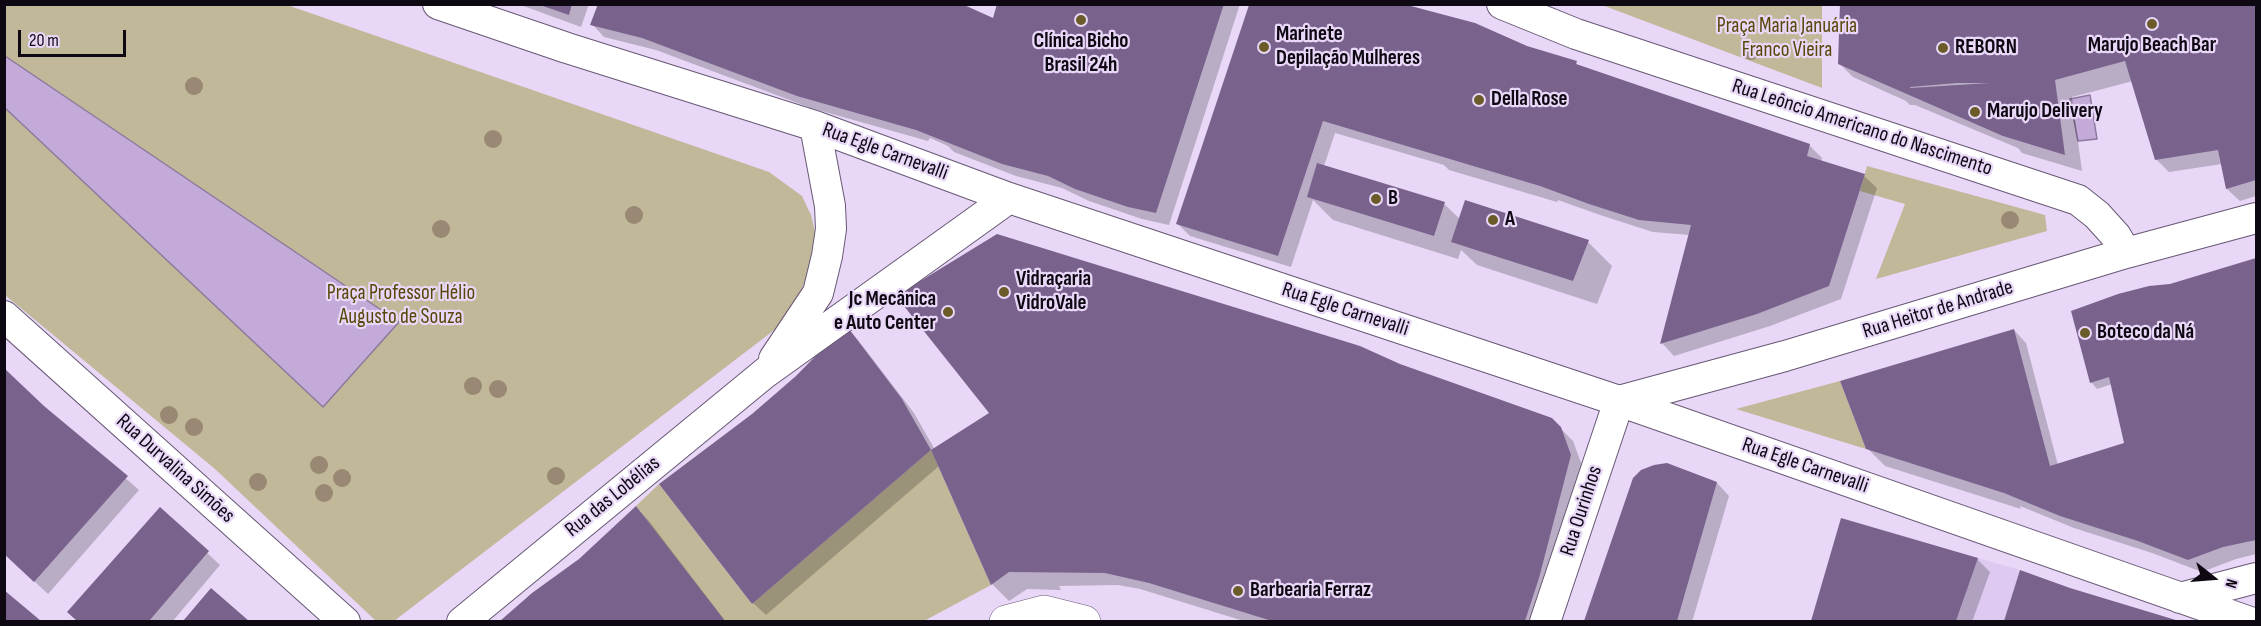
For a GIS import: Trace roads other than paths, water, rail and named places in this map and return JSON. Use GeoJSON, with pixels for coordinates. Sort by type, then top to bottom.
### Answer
{"type":"FeatureCollection","features":[{"type":"Feature","properties":{"kind":"street","name":"Rua Egle Carnevalli"},"geometry":{"type":"LineString","coordinates":[[438,4],[567,48],[815,126],[1009,198],[1619,401],[2250,621]]}},
{"type":"Feature","properties":{"kind":"street","name":"Rua Leôncio Americano do Nascimento"},"geometry":{"type":"LineString","coordinates":[[1502,4],[1576,34],[2078,200],[2097,215],[2116,236],[2126,253]]}},
{"type":"Feature","properties":{"kind":"street"},"geometry":{"type":"LineString","coordinates":[[1565,4],[1576,34]]}},
{"type":"Feature","properties":{"kind":"street","name":"Rua das Lobélias"},"geometry":{"type":"LineString","coordinates":[[765,374],[818,293],[827,256],[831,230],[830,206],[815,126]]}},
{"type":"Feature","properties":{"kind":"street","name":"Rua das Lobélias"},"geometry":{"type":"LineString","coordinates":[[462,621],[765,374],[1009,198]]}},
{"type":"Feature","properties":{"kind":"street","name":"Rua Heitor de Andrade"},"geometry":{"type":"LineString","coordinates":[[1619,401],[1785,356],[2126,253],[2256,218]]}},
{"type":"Feature","properties":{"kind":"street","name":"Rua Durvalina Simões"},"geometry":{"type":"LineString","coordinates":[[4,316],[345,621]]}},
{"type":"Feature","properties":{"kind":"street","name":"Rua Ourinhos"},"geometry":{"type":"LineString","coordinates":[[1545,621],[1619,401]]}},
{"type":"Feature","properties":{"kind":"street"},"geometry":{"type":"LineString","coordinates":[[2180,598],[2256,578]]}},
{"type":"Feature","properties":{"kind":"street"},"geometry":{"type":"LineString","coordinates":[[1006,621],[1044,612],[1084,621]]}},
{"type":"Feature","properties":{"kind":"place","name":"Clínica Bicho Brasil 24h"},"geometry":{"type":"Point","coordinates":[1081,20]}},
{"type":"Feature","properties":{"kind":"place","name":"Marujo Beach Bar"},"geometry":{"type":"Point","coordinates":[2152,24]}},
{"type":"Feature","properties":{"kind":"place","name":"Marinete Depilação Mulheres"},"geometry":{"type":"Point","coordinates":[1264,47]}},
{"type":"Feature","properties":{"kind":"place","name":"REBORN"},"geometry":{"type":"Point","coordinates":[1943,48]}},
{"type":"Feature","properties":{"kind":"place","name":"Della Rose"},"geometry":{"type":"Point","coordinates":[1479,100]}},
{"type":"Feature","properties":{"kind":"place","name":"Marujo Delivery"},"geometry":{"type":"Point","coordinates":[1975,112]}},
{"type":"Feature","properties":{"kind":"place","name":"B"},"geometry":{"type":"Point","coordinates":[1376,199]}},
{"type":"Feature","properties":{"kind":"place","name":"A"},"geometry":{"type":"Point","coordinates":[1493,220]}},
{"type":"Feature","properties":{"kind":"place","name":"Vidraçaria VidroVale"},"geometry":{"type":"Point","coordinates":[1004,292]}},
{"type":"Feature","properties":{"kind":"place","name":"Jc Mecânica e Auto Center"},"geometry":{"type":"Point","coordinates":[948,312]}},
{"type":"Feature","properties":{"kind":"place","name":"Boteco da Ná"},"geometry":{"type":"Point","coordinates":[2085,333]}},
{"type":"Feature","properties":{"kind":"place","name":"Barbearia Ferraz"},"geometry":{"type":"Point","coordinates":[1238,591]}},
{"type":"Feature","properties":{"kind":"park label","name":"Praça Maria Januária Franco Vieira"},"geometry":{"type":"Point","coordinates":[1787,39]}},
{"type":"Feature","properties":{"kind":"park label","name":"Praça Professor Hélio Augusto de Souza"},"geometry":{"type":"Point","coordinates":[401,306]}}]}
